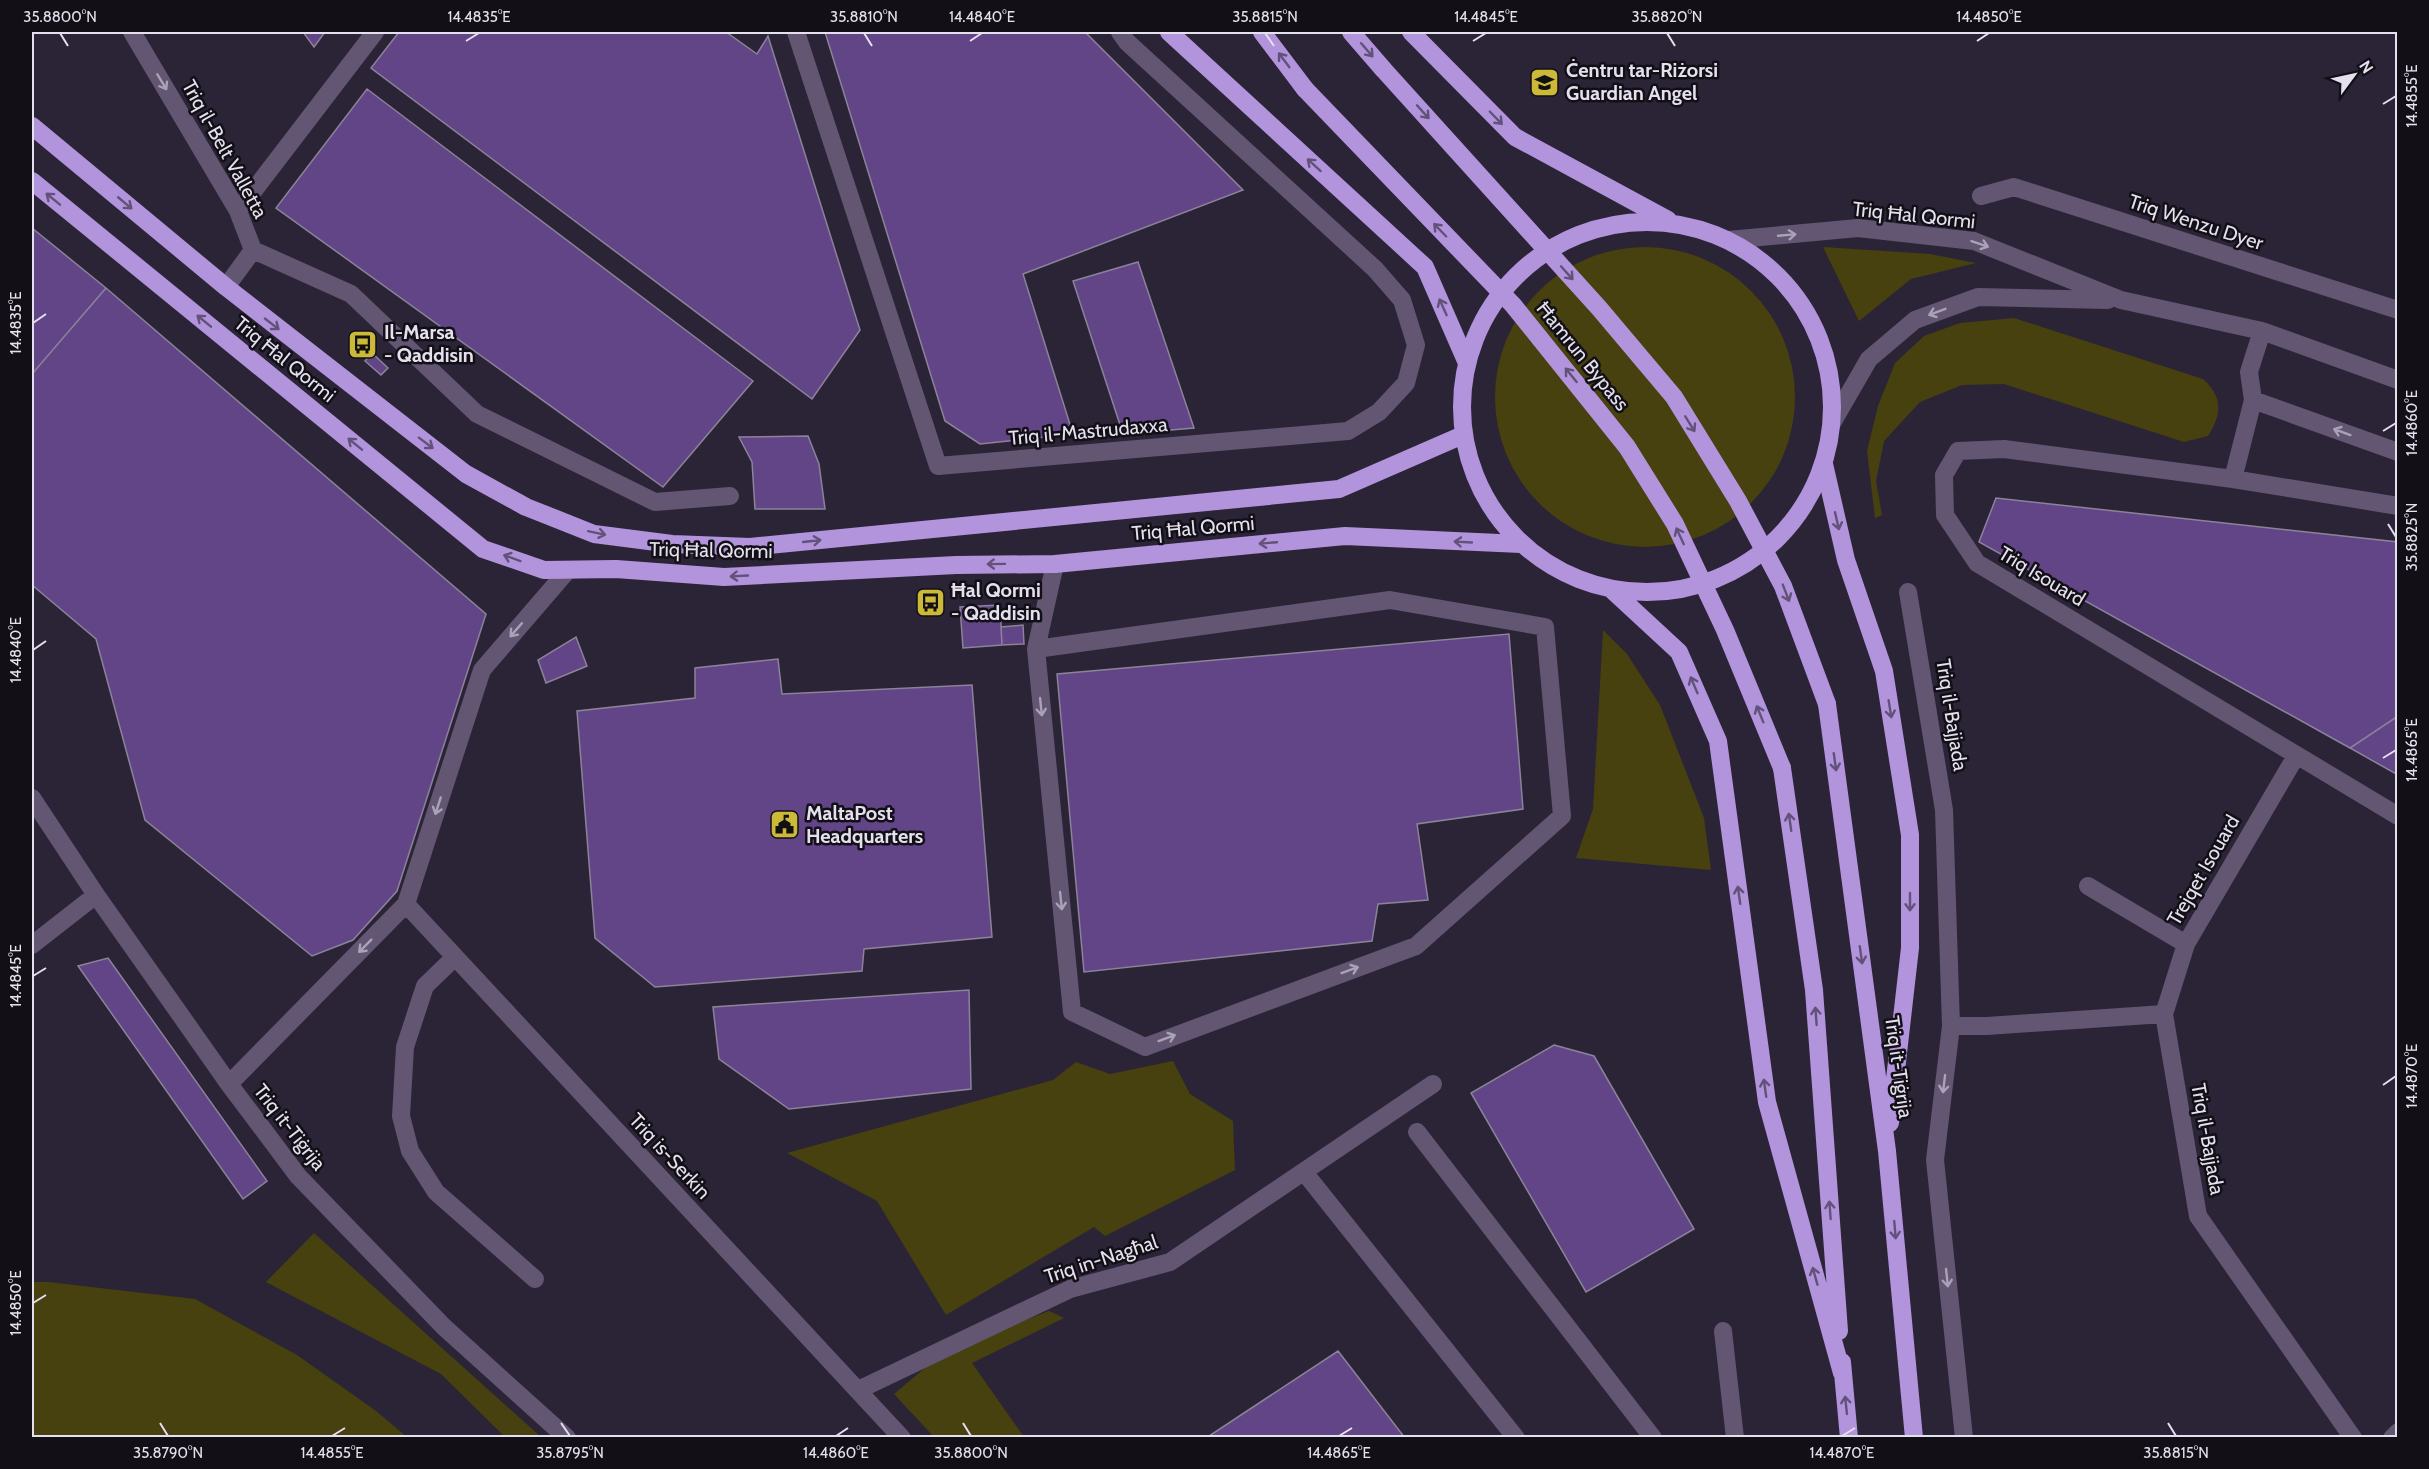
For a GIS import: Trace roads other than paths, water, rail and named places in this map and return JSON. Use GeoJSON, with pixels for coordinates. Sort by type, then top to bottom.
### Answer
{"type":"FeatureCollection","features":[{"type":"Feature","properties":{"kind":"highway"},"geometry":{"type":"LineString","coordinates":[[1169,32],[1425,267],[1466,361]]}},
{"type":"Feature","properties":{"kind":"highway","name":"Ħamrun Bypass"},"geometry":{"type":"LineString","coordinates":[[1262,32],[1305,89],[1513,305],[1627,447],[1675,524],[1725,630],[1782,768],[1814,990],[1842,1373]]}},
{"type":"Feature","properties":{"kind":"highway","name":"Ħamrun Bypass"},"geometry":{"type":"LineString","coordinates":[[1351,32],[1599,308],[1674,397],[1738,501],[1783,586],[1827,704]]}},
{"type":"Feature","properties":{"kind":"highway"},"geometry":{"type":"LineString","coordinates":[[1411,32],[1515,137],[1674,223],[1728,240],[1773,271],[1802,305],[1823,348],[1832,385],[1832,423],[1824,464],[1802,510],[1779,539],[1752,562],[1719,579],[1685,590],[1649,594],[1613,591],[1564,574],[1521,544],[1482,495],[1463,435],[1461,398],[1466,361],[1486,313],[1517,273],[1559,242],[1609,225],[1641,221],[1674,223]]}},
{"type":"Feature","properties":{"kind":"highway","name":"Triq Ħal Qormi"},"geometry":{"type":"LineString","coordinates":[[32,126],[226,287],[466,474],[526,507],[594,534],[672,544],[750,547],[1339,489],[1463,435]]}},
{"type":"Feature","properties":{"kind":"highway","name":"Triq Ħal Qormi"},"geometry":{"type":"LineString","coordinates":[[32,181],[483,549],[544,570],[616,569],[724,577],[956,565],[1055,564],[1345,536],[1521,544]]}},
{"type":"Feature","properties":{"kind":"highway"},"geometry":{"type":"LineString","coordinates":[[1824,464],[1846,560],[1884,671],[1910,835],[1910,948],[1887,1151]]}},
{"type":"Feature","properties":{"kind":"highway"},"geometry":{"type":"LineString","coordinates":[[1613,591],[1679,652],[1718,741],[1767,1102],[1842,1373],[1849,1437]]}},
{"type":"Feature","properties":{"kind":"highway","name":"Triq it-Tiġrija"},"geometry":{"type":"LineString","coordinates":[[1827,704],[1887,1151],[1914,1437]]}},
{"type":"Feature","properties":{"kind":"street","name":"Triq il-Belt Valletta"},"geometry":{"type":"LineString","coordinates":[[132,32],[238,211],[253,250],[226,287]]}},
{"type":"Feature","properties":{"kind":"street"},"geometry":{"type":"LineString","coordinates":[[238,211],[375,32]]}},
{"type":"Feature","properties":{"kind":"street","name":"Triq il-Mastrudaxxa"},"geometry":{"type":"LineString","coordinates":[[796,32],[938,466],[1348,431],[1379,412],[1406,382],[1416,345],[1402,300],[1375,269],[1127,42],[1120,32]]}},
{"type":"Feature","properties":{"kind":"street","name":"Triq Wenzu Dyer"},"geometry":{"type":"LineString","coordinates":[[1981,196],[2014,187],[2397,310]]}},
{"type":"Feature","properties":{"kind":"street","name":"Triq Ħal Qormi"},"geometry":{"type":"LineString","coordinates":[[1728,240],[1858,228],[1974,241],[2121,300],[2262,330],[2397,380]]}},
{"type":"Feature","properties":{"kind":"street"},"geometry":{"type":"LineString","coordinates":[[253,250],[351,294],[477,414],[655,502],[730,496]]}},
{"type":"Feature","properties":{"kind":"street","name":"Triq Ħal Qormi"},"geometry":{"type":"LineString","coordinates":[[1832,423],[1869,359],[1915,320],[1978,297],[2121,300]]}},
{"type":"Feature","properties":{"kind":"street"},"geometry":{"type":"LineString","coordinates":[[2233,479],[2253,400],[2249,372],[2262,330]]}},
{"type":"Feature","properties":{"kind":"street"},"geometry":{"type":"LineString","coordinates":[[2253,400],[2397,452]]}},
{"type":"Feature","properties":{"kind":"street","name":"Triq Isouard"},"geometry":{"type":"LineString","coordinates":[[2397,506],[2233,479],[2004,449],[1958,451],[1944,475],[1945,515],[1977,563],[2397,816]]}},
{"type":"Feature","properties":{"kind":"street"},"geometry":{"type":"LineString","coordinates":[[1035,649],[1390,600],[1545,627],[1562,816],[1416,946],[1145,1047],[1072,1012],[1035,649],[1055,564]]}},
{"type":"Feature","properties":{"kind":"street"},"geometry":{"type":"LineString","coordinates":[[229,1084],[406,904],[482,670],[568,570]]}},
{"type":"Feature","properties":{"kind":"street","name":"Triq il-Bajjada"},"geometry":{"type":"LineString","coordinates":[[1908,592],[1944,810],[1951,1026],[1935,1160],[1964,1437]]}},
{"type":"Feature","properties":{"kind":"street","name":"Trejqet Isouard"},"geometry":{"type":"LineString","coordinates":[[2164,1014],[2186,944],[2296,756]]}},
{"type":"Feature","properties":{"kind":"street","name":"Triq it-Tiġrija"},"geometry":{"type":"LineString","coordinates":[[32,798],[96,895],[229,1084],[298,1176],[444,1327],[567,1437]]}},
{"type":"Feature","properties":{"kind":"street"},"geometry":{"type":"LineString","coordinates":[[2088,886],[2186,944]]}},
{"type":"Feature","properties":{"kind":"street"},"geometry":{"type":"LineString","coordinates":[[32,945],[96,895]]}},
{"type":"Feature","properties":{"kind":"street","name":"Triq is-Serkin"},"geometry":{"type":"LineString","coordinates":[[406,904],[903,1437]]}},
{"type":"Feature","properties":{"kind":"street"},"geometry":{"type":"LineString","coordinates":[[455,957],[425,986],[405,1047],[401,1116],[410,1152],[436,1192],[535,1279]]}},
{"type":"Feature","properties":{"kind":"street"},"geometry":{"type":"LineString","coordinates":[[1951,1026],[1987,1026],[2164,1014]]}},
{"type":"Feature","properties":{"kind":"street","name":"Triq il-Bajjada"},"geometry":{"type":"LineString","coordinates":[[2164,1014],[2198,1216],[2353,1437]]}},
{"type":"Feature","properties":{"kind":"street","name":"Triq in-Nagħal"},"geometry":{"type":"LineString","coordinates":[[858,1390],[1070,1289],[1170,1262],[1433,1084]]}},
{"type":"Feature","properties":{"kind":"street"},"geometry":{"type":"LineString","coordinates":[[1417,1131],[1653,1437]]}},
{"type":"Feature","properties":{"kind":"street"},"geometry":{"type":"LineString","coordinates":[[1304,1172],[1516,1437]]}},
{"type":"Feature","properties":{"kind":"street"},"geometry":{"type":"LineString","coordinates":[[1723,1331],[1735,1437]]}},
{"type":"Feature","properties":{"kind":"street"},"geometry":{"type":"LineString","coordinates":[[2392,1437],[2397,1432]]}},
{"type":"Feature","properties":{"kind":"place","name":"Ċentru tar-Riżorsi Guardian Angel"},"geometry":{"type":"Point","coordinates":[1545,82]}},
{"type":"Feature","properties":{"kind":"place","name":"Il-Marsa - Qaddisin"},"geometry":{"type":"Point","coordinates":[363,344]}},
{"type":"Feature","properties":{"kind":"place","name":"Ħal Qormi - Qaddisin"},"geometry":{"type":"Point","coordinates":[930,602]}},
{"type":"Feature","properties":{"kind":"place","name":"MaltaPost Headquarters"},"geometry":{"type":"Point","coordinates":[785,824]}}]}
